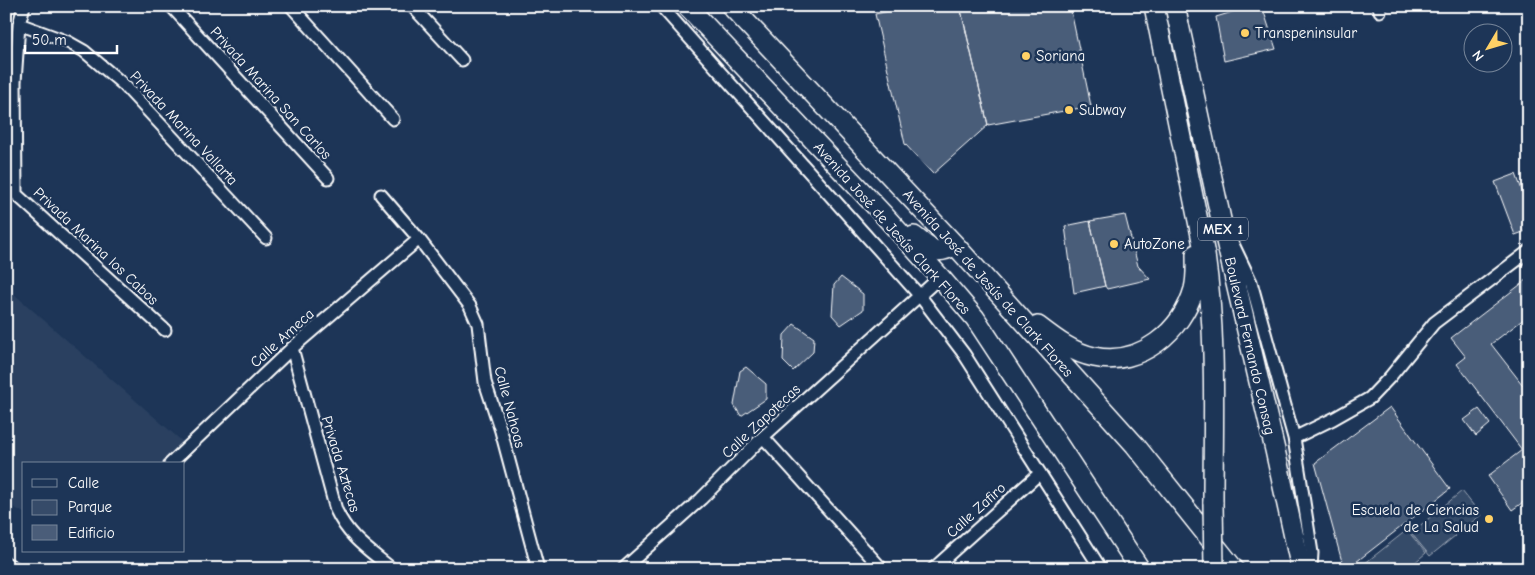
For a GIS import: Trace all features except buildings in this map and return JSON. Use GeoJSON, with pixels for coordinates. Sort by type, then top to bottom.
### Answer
{"type":"FeatureCollection","features":[{"type":"Feature","properties":{"kind":"highway","name":"Avenida José de Jesús Clark Flores"},"geometry":{"type":"LineString","coordinates":[[687,6],[940,276],[974,318],[1140,569]]}},
{"type":"Feature","properties":{"kind":"highway","name":"Avenida José de Jesús de Clark Flores"},"geometry":{"type":"LineString","coordinates":[[731,6],[955,245],[1135,445],[1234,569]]}},
{"type":"Feature","properties":{"kind":"highway","name":"Boulevard Fernando Consag"},"geometry":{"type":"LineString","coordinates":[[1154,6],[1198,218],[1211,293],[1213,326],[1214,569]]}},
{"type":"Feature","properties":{"kind":"highway","name":"Boulevard Fernando Consag"},"geometry":{"type":"LineString","coordinates":[[1175,6],[1222,224],[1301,569]]}},
{"type":"Feature","properties":{"kind":"highway"},"geometry":{"type":"LineString","coordinates":[[882,213],[928,248],[940,252],[946,251],[955,245]]}},
{"type":"Feature","properties":{"kind":"highway"},"geometry":{"type":"LineString","coordinates":[[1010,306],[1059,341],[1083,354],[1118,359],[1138,354],[1165,336],[1177,323],[1187,307],[1196,278],[1198,218]]}},
{"type":"Feature","properties":{"kind":"street"},"geometry":{"type":"LineString","coordinates":[[16,193],[15,82],[18,24],[24,6]]}},
{"type":"Feature","properties":{"kind":"street","name":"Privada Marina San Carlos"},"geometry":{"type":"LineString","coordinates":[[171,6],[328,178]]}},
{"type":"Feature","properties":{"kind":"street"},"geometry":{"type":"LineString","coordinates":[[291,6],[393,119]]}},
{"type":"Feature","properties":{"kind":"street"},"geometry":{"type":"LineString","coordinates":[[412,6],[462,60]]}},
{"type":"Feature","properties":{"kind":"street"},"geometry":{"type":"LineString","coordinates":[[660,6],[920,296],[964,354],[1101,569]]}},
{"type":"Feature","properties":{"kind":"street","name":"Privada Marina Vallarta"},"geometry":{"type":"LineString","coordinates":[[18,24],[68,42],[84,51],[124,85],[266,238]]}},
{"type":"Feature","properties":{"kind":"street","name":"Privada Marina los Cabos"},"geometry":{"type":"LineString","coordinates":[[6,185],[165,330]]}},
{"type":"Feature","properties":{"kind":"street","name":"Calle Nahoas"},"geometry":{"type":"LineString","coordinates":[[381,195],[419,239],[470,306],[478,324],[485,382],[501,431],[538,569]]}},
{"type":"Feature","properties":{"kind":"street"},"geometry":{"type":"LineString","coordinates":[[1222,224],[1252,282],[1294,438],[1312,553],[1311,569]]}},
{"type":"Feature","properties":{"kind":"street","name":"Calle Ameca"},"geometry":{"type":"LineString","coordinates":[[172,462],[292,348],[419,239]]}},
{"type":"Feature","properties":{"kind":"street"},"geometry":{"type":"LineString","coordinates":[[1294,438],[1334,419],[1370,398],[1390,377],[1434,323],[1529,251]]}},
{"type":"Feature","properties":{"kind":"street","name":"Calle Zapotecas"},"geometry":{"type":"LineString","coordinates":[[623,569],[701,499],[763,437],[940,276]]}},
{"type":"Feature","properties":{"kind":"street","name":"Privada Aztecas"},"geometry":{"type":"LineString","coordinates":[[292,348],[336,510],[344,526],[356,540],[392,569]]}},
{"type":"Feature","properties":{"kind":"street"},"geometry":{"type":"LineString","coordinates":[[763,437],[882,569]]}},
{"type":"Feature","properties":{"kind":"street","name":"Calle Zafiro"},"geometry":{"type":"LineString","coordinates":[[933,569],[1040,473]]}},
{"type":"Feature","properties":{"kind":"street"},"geometry":{"type":"LineString","coordinates":[[6,563],[17,569]]}},
{"type":"Feature","properties":{"kind":"shaded area"},"geometry":{"type":"Polygon","coordinates":[[[6,287],[184,443],[164,462],[22,462],[22,512],[6,503],[6,287]]]}},
{"type":"Feature","properties":{"kind":"green space"},"geometry":{"type":"Polygon","coordinates":[[[1462,491],[1481,515],[1430,556],[1411,533],[1462,491]]]}},
{"type":"Feature","properties":{"kind":"green space"},"geometry":{"type":"Polygon","coordinates":[[[1407,530],[1426,553],[1407,569],[1368,569],[1364,564],[1407,530]]]}},
{"type":"Feature","properties":{"kind":"place","name":"Transpeninsular"},"geometry":{"type":"Point","coordinates":[1245,33]}},
{"type":"Feature","properties":{"kind":"place","name":"Soriana"},"geometry":{"type":"Point","coordinates":[1026,56]}},
{"type":"Feature","properties":{"kind":"place","name":"Subway"},"geometry":{"type":"Point","coordinates":[1069,110]}},
{"type":"Feature","properties":{"kind":"place","name":"AutoZone"},"geometry":{"type":"Point","coordinates":[1114,244]}},
{"type":"Feature","properties":{"kind":"place","name":"Escuela de Ciencias de La Salud"},"geometry":{"type":"Point","coordinates":[1489,519]}}]}
